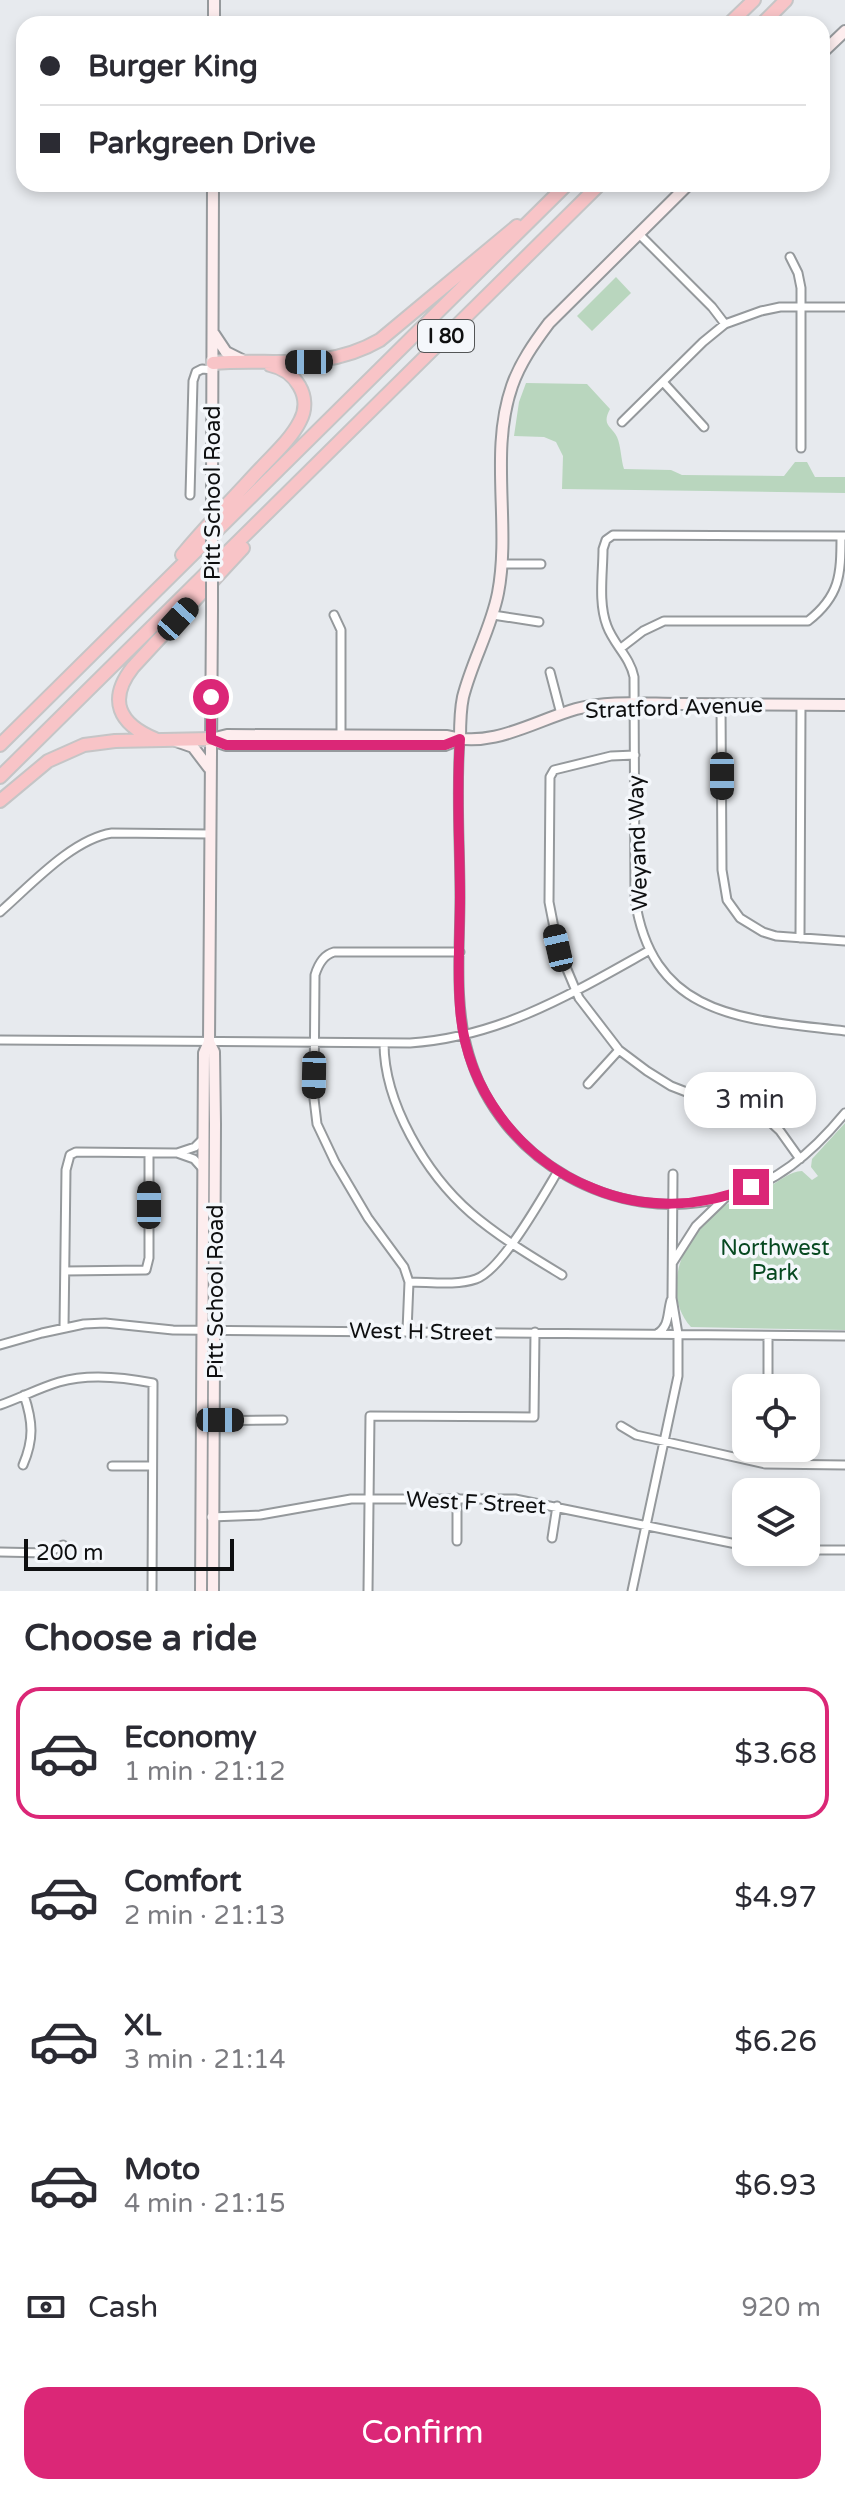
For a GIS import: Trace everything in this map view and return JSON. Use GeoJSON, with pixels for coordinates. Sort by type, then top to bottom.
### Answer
{"type":"FeatureCollection","features":[{"type":"Feature","properties":{"kind":"highway"},"geometry":{"type":"LineString","coordinates":[[737,16],[754,0]]}},
{"type":"Feature","properties":{"kind":"highway"},"geometry":{"type":"LineString","coordinates":[[770,16],[786,0]]}},
{"type":"Feature","properties":{"kind":"highway","name":"I 80"},"geometry":{"type":"LineString","coordinates":[[0,745],[559,192]]}},
{"type":"Feature","properties":{"kind":"highway","name":"I 80"},"geometry":{"type":"LineString","coordinates":[[0,777],[592,192]]}},
{"type":"Feature","properties":{"kind":"highway"},"geometry":{"type":"LineString","coordinates":[[213,366],[329,360],[364,349],[395,327],[508,232],[537,214]]}},
{"type":"Feature","properties":{"kind":"highway"},"geometry":{"type":"LineString","coordinates":[[167,580],[182,554],[300,421],[304,404],[302,390],[295,378],[276,367],[253,363]]}},
{"type":"Feature","properties":{"kind":"highway"},"geometry":{"type":"LineString","coordinates":[[161,739],[133,729],[124,719],[119,694],[125,677],[249,541],[291,489]]}},
{"type":"Feature","properties":{"kind":"highway"},"geometry":{"type":"LineString","coordinates":[[0,801],[48,761],[71,750],[99,742],[211,739]]}},
{"type":"Feature","properties":{"kind":"main road"},"geometry":{"type":"LineString","coordinates":[[830,45],[845,31]]}},
{"type":"Feature","properties":{"kind":"main road","name":"Pitt School Road"},"geometry":{"type":"LineString","coordinates":[[209,1329],[203,1139],[204,1053],[209,1042],[213,192]]}},
{"type":"Feature","properties":{"kind":"main road"},"geometry":{"type":"LineString","coordinates":[[460,739],[462,701],[493,615],[502,564],[503,432],[511,387],[530,350],[549,323],[681,192]]}},
{"type":"Feature","properties":{"kind":"main road"},"geometry":{"type":"LineString","coordinates":[[213,330],[226,352],[253,363]]}},
{"type":"Feature","properties":{"kind":"main road","name":"Stratford Avenue"},"geometry":{"type":"LineString","coordinates":[[211,739],[227,735],[341,740],[447,736],[477,740],[505,735],[561,714],[603,705],[845,705]]}},
{"type":"Feature","properties":{"kind":"main road"},"geometry":{"type":"LineString","coordinates":[[161,739],[193,747],[204,760],[211,777]]}},
{"type":"Feature","properties":{"kind":"main road","name":"Pitt School Road"},"geometry":{"type":"LineString","coordinates":[[209,1042],[214,1052],[208,1517],[213,1591]]}},
{"type":"Feature","properties":{"kind":"main road","name":"Pitt School Road"},"geometry":{"type":"LineString","coordinates":[[201,1591],[208,1517]]}},
{"type":"Feature","properties":{"kind":"street"},"geometry":{"type":"LineString","coordinates":[[639,234],[725,324]]}},
{"type":"Feature","properties":{"kind":"street"},"geometry":{"type":"LineString","coordinates":[[790,257],[798,273],[801,306],[801,448]]}},
{"type":"Feature","properties":{"kind":"street"},"geometry":{"type":"LineString","coordinates":[[622,422],[725,324],[761,311],[801,306],[845,307]]}},
{"type":"Feature","properties":{"kind":"street"},"geometry":{"type":"LineString","coordinates":[[190,495],[193,381],[196,372],[213,366]]}},
{"type":"Feature","properties":{"kind":"street"},"geometry":{"type":"LineString","coordinates":[[663,382],[704,427]]}},
{"type":"Feature","properties":{"kind":"street","name":"Weyand Way"},"geometry":{"type":"LineString","coordinates":[[843,536],[624,533],[606,540],[603,549],[604,616],[613,638],[632,668],[635,704],[635,899],[650,950],[662,969],[681,988],[705,1005],[724,1013],[749,1020],[845,1031]]}},
{"type":"Feature","properties":{"kind":"street"},"geometry":{"type":"LineString","coordinates":[[621,648],[643,631],[664,621],[808,621],[837,587],[843,536]]}},
{"type":"Feature","properties":{"kind":"street"},"geometry":{"type":"LineString","coordinates":[[502,564],[541,564]]}},
{"type":"Feature","properties":{"kind":"street"},"geometry":{"type":"LineString","coordinates":[[334,615],[341,630],[341,740]]}},
{"type":"Feature","properties":{"kind":"street"},"geometry":{"type":"LineString","coordinates":[[493,615],[539,622]]}},
{"type":"Feature","properties":{"kind":"street"},"geometry":{"type":"LineString","coordinates":[[550,672],[561,714]]}},
{"type":"Feature","properties":{"kind":"street"},"geometry":{"type":"LineString","coordinates":[[721,704],[722,870],[727,900],[740,918],[776,936],[845,941]]}},
{"type":"Feature","properties":{"kind":"street"},"geometry":{"type":"LineString","coordinates":[[800,938],[801,705]]}},
{"type":"Feature","properties":{"kind":"street"},"geometry":{"type":"LineString","coordinates":[[460,739],[460,1008],[475,1071],[492,1105],[520,1140],[558,1171],[583,1185],[643,1202],[672,1204],[725,1198],[774,1177],[821,1142],[845,1113]]}},
{"type":"Feature","properties":{"kind":"street"},"geometry":{"type":"LineString","coordinates":[[635,755],[611,756],[554,770],[550,777],[549,902],[558,948],[575,992],[619,1050],[671,1086],[765,1117],[780,1131],[800,1159]]}},
{"type":"Feature","properties":{"kind":"street"},"geometry":{"type":"LineString","coordinates":[[0,912],[75,848],[97,836],[112,833],[210,834]]}},
{"type":"Feature","properties":{"kind":"street"},"geometry":{"type":"LineString","coordinates":[[0,1040],[423,1042],[464,1034],[536,1012],[650,950]]}},
{"type":"Feature","properties":{"kind":"street"},"geometry":{"type":"LineString","coordinates":[[407,1331],[409,1282],[396,1254],[368,1218],[335,1162],[317,1124],[314,1099],[315,975],[318,965],[334,952],[460,952]]}},
{"type":"Feature","properties":{"kind":"street"},"geometry":{"type":"LineString","coordinates":[[384,1043],[390,1088],[409,1130],[444,1185],[470,1212],[512,1244],[562,1275]]}},
{"type":"Feature","properties":{"kind":"street"},"geometry":{"type":"LineString","coordinates":[[588,1084],[619,1050]]}},
{"type":"Feature","properties":{"kind":"street"},"geometry":{"type":"LineString","coordinates":[[177,1153],[200,1144],[203,1139]]}},
{"type":"Feature","properties":{"kind":"street"},"geometry":{"type":"LineString","coordinates":[[64,1328],[66,1170],[70,1155],[76,1152],[177,1153],[194,1159],[203,1170]]}},
{"type":"Feature","properties":{"kind":"street"},"geometry":{"type":"LineString","coordinates":[[65,1271],[146,1270],[149,1258],[149,1153]]}},
{"type":"Feature","properties":{"kind":"street"},"geometry":{"type":"LineString","coordinates":[[409,1282],[466,1282],[491,1270],[512,1244],[558,1171]]}},
{"type":"Feature","properties":{"kind":"street"},"geometry":{"type":"LineString","coordinates":[[632,1591],[678,1376],[678,1334],[672,1298],[673,1174]]}},
{"type":"Feature","properties":{"kind":"street"},"geometry":{"type":"LineString","coordinates":[[672,1264],[698,1222],[725,1198]]}},
{"type":"Feature","properties":{"kind":"street"},"geometry":{"type":"LineString","coordinates":[[657,1334],[667,1325],[672,1298]]}},
{"type":"Feature","properties":{"kind":"street","name":"West H Street"},"geometry":{"type":"LineString","coordinates":[[0,1345],[64,1328],[105,1323],[173,1330],[845,1336]]}},
{"type":"Feature","properties":{"kind":"street"},"geometry":{"type":"LineString","coordinates":[[368,1591],[370,1416],[534,1417],[535,1332]]}},
{"type":"Feature","properties":{"kind":"street"},"geometry":{"type":"LineString","coordinates":[[768,1336],[768,1374]]}},
{"type":"Feature","properties":{"kind":"street"},"geometry":{"type":"LineString","coordinates":[[0,1405],[62,1381],[86,1377],[153,1383],[152,1591]]}},
{"type":"Feature","properties":{"kind":"street"},"geometry":{"type":"LineString","coordinates":[[23,1465],[32,1437],[24,1395]]}},
{"type":"Feature","properties":{"kind":"street"},"geometry":{"type":"LineString","coordinates":[[209,1421],[283,1420]]}},
{"type":"Feature","properties":{"kind":"street"},"geometry":{"type":"LineString","coordinates":[[621,1426],[636,1435],[765,1464],[845,1465]]}},
{"type":"Feature","properties":{"kind":"street"},"geometry":{"type":"LineString","coordinates":[[112,1466],[151,1466]]}},
{"type":"Feature","properties":{"kind":"street","name":"West F Street"},"geometry":{"type":"LineString","coordinates":[[208,1517],[260,1515],[368,1498],[515,1499],[732,1543]]}},
{"type":"Feature","properties":{"kind":"street"},"geometry":{"type":"LineString","coordinates":[[457,1498],[457,1541]]}},
{"type":"Feature","properties":{"kind":"street"},"geometry":{"type":"LineString","coordinates":[[552,1538],[557,1506]]}},
{"type":"Feature","properties":{"kind":"street"},"geometry":{"type":"LineString","coordinates":[[0,1552],[47,1553],[63,1545]]}},
{"type":"Feature","properties":{"kind":"street"},"geometry":{"type":"LineString","coordinates":[[820,1550],[845,1550]]}},
{"type":"Feature","properties":{"kind":"green space"},"geometry":{"type":"Polygon","coordinates":[[[616,277],[631,293],[592,331],[577,316],[616,277]]]}},
{"type":"Feature","properties":{"kind":"green space"},"geometry":{"type":"Polygon","coordinates":[[[526,383],[587,384],[610,409],[607,422],[618,441],[624,469],[671,470],[682,475],[784,476],[795,462],[807,462],[815,477],[845,477],[845,493],[562,489],[563,456],[556,442],[544,437],[514,436],[519,402],[526,383]]]}},
{"type":"Feature","properties":{"kind":"green space","name":"Northwest Park"},"geometry":{"type":"Polygon","coordinates":[[[845,1123],[845,1330],[691,1327],[677,1298],[676,1282],[679,1266],[693,1236],[720,1208],[789,1174],[802,1171],[812,1180],[818,1176],[811,1167],[812,1159],[845,1123]]]}},
{"type":"Feature","properties":{"kind":"route"},"geometry":{"type":"LineString","coordinates":[[211,697],[211,739],[226,745],[445,745],[460,739],[460,1008],[471,1062],[492,1105],[506,1125],[542,1160],[598,1191],[629,1200],[672,1204],[725,1198],[751,1187]]}}]}
